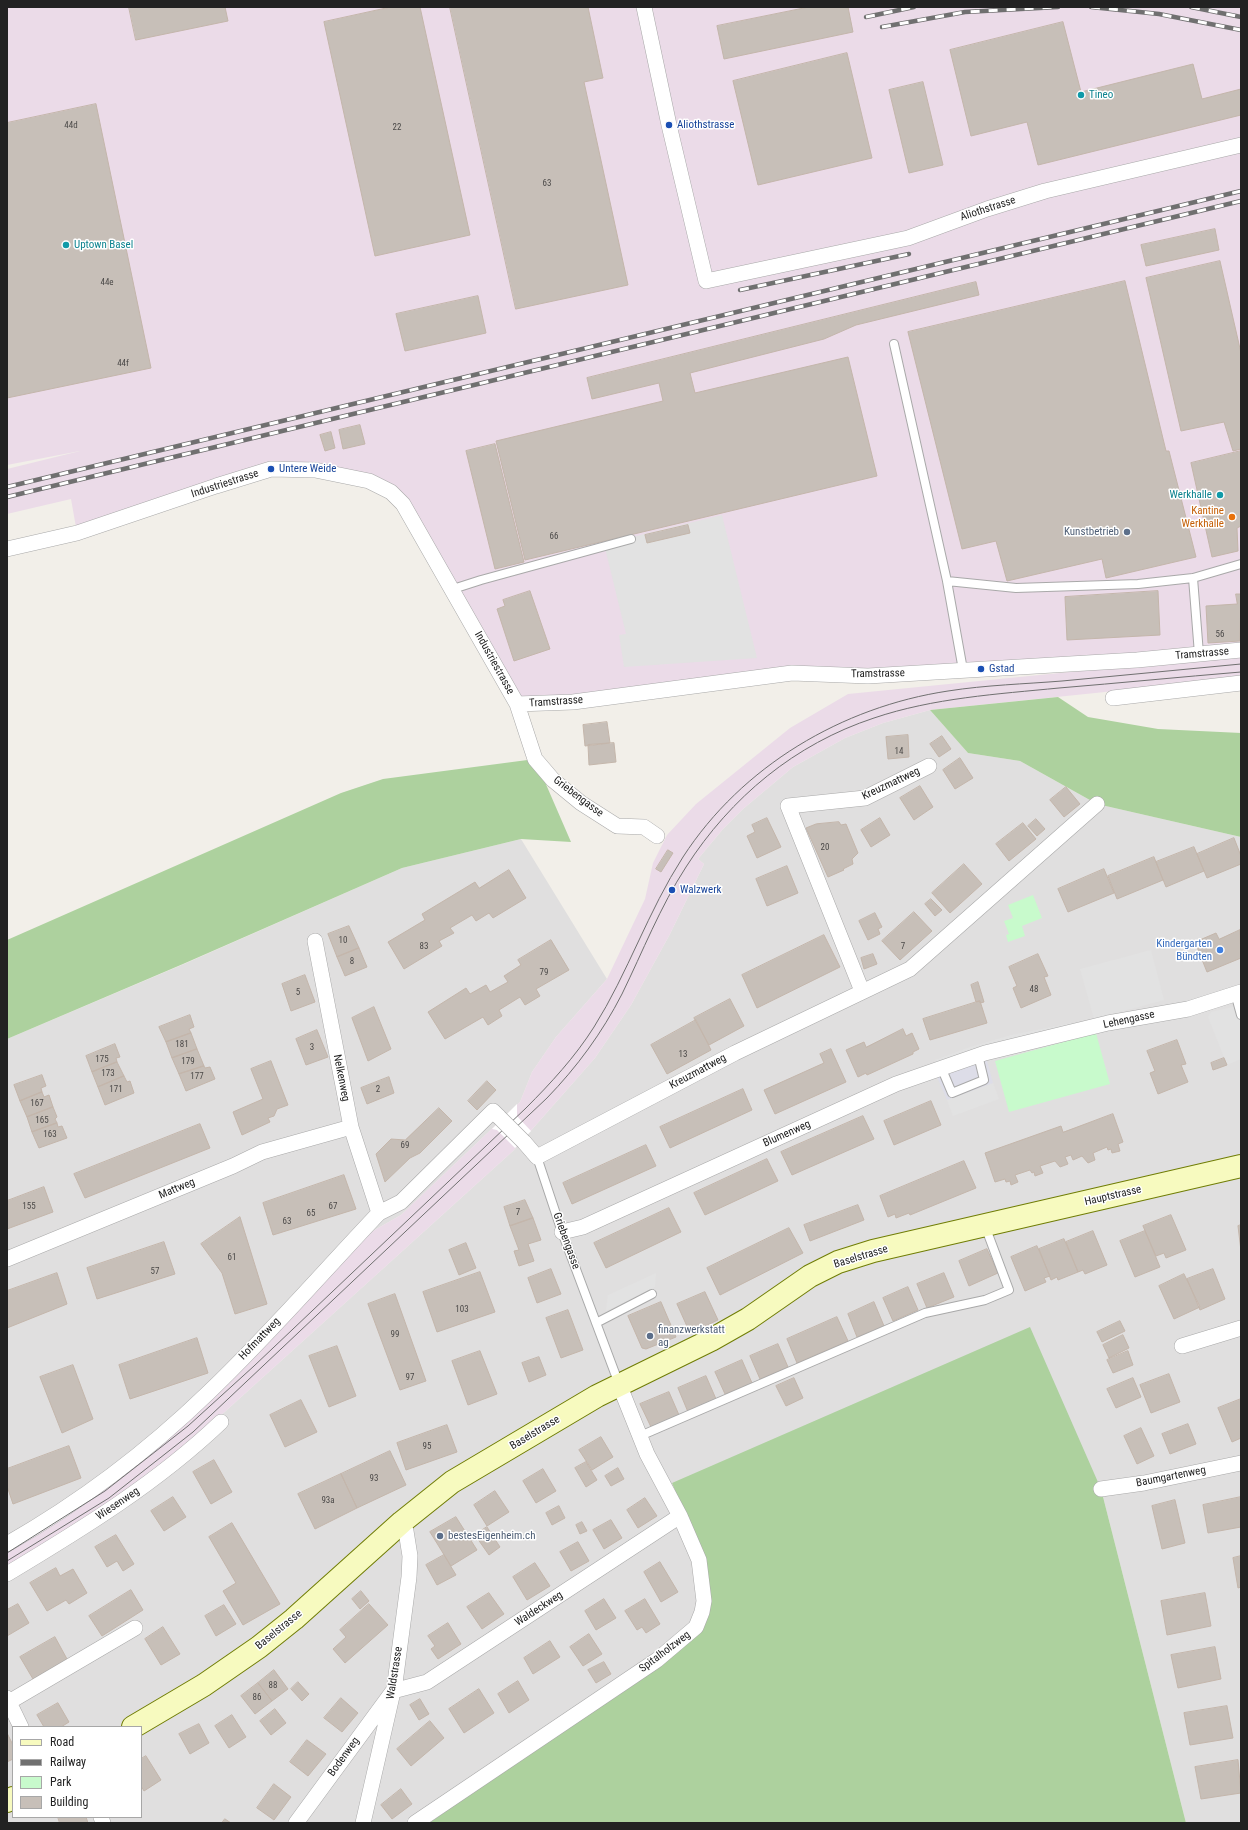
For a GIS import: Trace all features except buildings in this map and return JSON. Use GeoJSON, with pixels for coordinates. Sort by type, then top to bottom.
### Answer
{"type":"FeatureCollection","features":[{"type":"Feature","properties":{"kind":"main road","name":"Hauptstrasse"},"geometry":{"type":"LineString","coordinates":[[985,1226],[1241,1166]]}},
{"type":"Feature","properties":{"kind":"main road","name":"Baselstrasse"},"geometry":{"type":"LineString","coordinates":[[135,1726],[204,1685],[259,1648],[294,1619],[402,1522],[452,1482],[619,1384],[711,1340],[748,1319],[810,1276],[838,1262],[873,1251],[985,1226]]}},
{"type":"Feature","properties":{"kind":"street","name":"Aliothstrasse"},"geometry":{"type":"LineString","coordinates":[[644,7],[669,125],[706,281],[908,238],[987,209],[1045,191],[1241,145]]}},
{"type":"Feature","properties":{"kind":"street","name":"Industriestrasse"},"geometry":{"type":"LineString","coordinates":[[7,549],[77,533],[271,469],[315,470],[369,481],[391,492],[403,504],[453,589],[517,704]]}},
{"type":"Feature","properties":{"kind":"street","name":"Tramstrasse"},"geometry":{"type":"LineString","coordinates":[[517,704],[573,702],[792,673],[868,676],[1137,660],[1241,650]]}},
{"type":"Feature","properties":{"kind":"street"},"geometry":{"type":"LineString","coordinates":[[1113,698],[1241,683]]}},
{"type":"Feature","properties":{"kind":"street","name":"Griebengasse"},"geometry":{"type":"LineString","coordinates":[[517,704],[535,759],[553,780],[581,803],[617,826],[644,827],[657,836]]}},
{"type":"Feature","properties":{"kind":"street","name":"Kreuzmattweg"},"geometry":{"type":"LineString","coordinates":[[862,992],[788,806],[865,798],[929,766]]}},
{"type":"Feature","properties":{"kind":"street","name":"Kreuzmattweg"},"geometry":{"type":"LineString","coordinates":[[537,1157],[735,1053],[910,969],[1097,804]]}},
{"type":"Feature","properties":{"kind":"street","name":"Nelkenweg"},"geometry":{"type":"LineString","coordinates":[[315,941],[350,1127],[379,1213]]}},
{"type":"Feature","properties":{"kind":"street","name":"Lehengasse"},"geometry":{"type":"LineString","coordinates":[[1016,1045],[1108,1023],[1188,1009],[1238,993]]}},
{"type":"Feature","properties":{"kind":"street","name":"Blumenweg"},"geometry":{"type":"LineString","coordinates":[[562,1232],[582,1227],[896,1084],[978,1055],[1016,1045]]}},
{"type":"Feature","properties":{"kind":"street","name":"Griebengasse"},"geometry":{"type":"LineString","coordinates":[[496,1114],[537,1157]]}},
{"type":"Feature","properties":{"kind":"street","name":"Hofmattweg"},"geometry":{"type":"LineString","coordinates":[[7,1544],[77,1500],[131,1459],[189,1410],[265,1334],[379,1213],[401,1202],[496,1114]]}},
{"type":"Feature","properties":{"kind":"street","name":"Mattweg"},"geometry":{"type":"LineString","coordinates":[[7,1259],[233,1166],[262,1152],[350,1127]]}},
{"type":"Feature","properties":{"kind":"street"},"geometry":{"type":"LineString","coordinates":[[1182,1346],[1241,1328]]}},
{"type":"Feature","properties":{"kind":"street","name":"Spitalholzweg"},"geometry":{"type":"LineString","coordinates":[[415,1823],[657,1660],[696,1627],[702,1612],[704,1601],[699,1560],[680,1516],[640,1436],[619,1384]]}},
{"type":"Feature","properties":{"kind":"street","name":"Wiesenweg"},"geometry":{"type":"LineString","coordinates":[[7,1574],[65,1539],[135,1493],[200,1442],[221,1422]]}},
{"type":"Feature","properties":{"kind":"street","name":"Baumgartenweg"},"geometry":{"type":"LineString","coordinates":[[1101,1489],[1144,1483],[1241,1462]]}},
{"type":"Feature","properties":{"kind":"street","name":"Waldeckweg"},"geometry":{"type":"LineString","coordinates":[[393,1691],[427,1682],[680,1516]]}},
{"type":"Feature","properties":{"kind":"street","name":"Waldstrasse"},"geometry":{"type":"LineString","coordinates":[[363,1823],[393,1691],[410,1556],[406,1531],[402,1522]]}},
{"type":"Feature","properties":{"kind":"street"},"geometry":{"type":"LineString","coordinates":[[21,1726],[8,1700],[135,1628]]}},
{"type":"Feature","properties":{"kind":"street","name":"Bodenweg"},"geometry":{"type":"LineString","coordinates":[[296,1823],[393,1691]]}},
{"type":"Feature","properties":{"kind":"lane"},"geometry":{"type":"LineString","coordinates":[[894,344],[947,581],[963,670]]}},
{"type":"Feature","properties":{"kind":"lane"},"geometry":{"type":"LineString","coordinates":[[453,589],[632,539]]}},
{"type":"Feature","properties":{"kind":"lane"},"geometry":{"type":"LineString","coordinates":[[947,581],[1016,588],[1138,584],[1193,578],[1241,564]]}},
{"type":"Feature","properties":{"kind":"lane"},"geometry":{"type":"LineString","coordinates":[[1193,578],[1199,654]]}},
{"type":"Feature","properties":{"kind":"lane"},"geometry":{"type":"LineString","coordinates":[[1238,993],[1241,1014]]}},
{"type":"Feature","properties":{"kind":"lane"},"geometry":{"type":"LineString","coordinates":[[941,1068],[952,1093],[984,1080],[978,1055]]}},
{"type":"Feature","properties":{"kind":"lane","name":"Griebengasse"},"geometry":{"type":"LineString","coordinates":[[537,1157],[562,1232],[619,1384]]}},
{"type":"Feature","properties":{"kind":"lane"},"geometry":{"type":"LineString","coordinates":[[640,1436],[925,1313],[985,1300],[1009,1290],[985,1226]]}},
{"type":"Feature","properties":{"kind":"lane"},"geometry":{"type":"LineString","coordinates":[[596,1323],[652,1294]]}},
{"type":"Feature","properties":{"kind":"shaded area"},"geometry":{"type":"Polygon","coordinates":[[[7,7],[1241,7],[1241,650],[830,674],[517,704],[391,492],[287,468],[77,533],[71,499],[7,514],[7,469],[80,451],[7,465],[7,7]]]}},
{"type":"Feature","properties":{"kind":"shaded area"},"geometry":{"type":"Polygon","coordinates":[[[722,515],[757,658],[624,667],[619,635],[626,634],[604,544],[722,515]]]}},
{"type":"Feature","properties":{"kind":"shaded area"},"geometry":{"type":"Polygon","coordinates":[[[1241,655],[1241,678],[930,710],[883,723],[845,738],[793,767],[743,809],[723,829],[698,859],[704,864],[670,934],[631,1005],[595,1058],[513,1151],[197,1437],[132,1490],[7,1569],[7,1549],[37,1531],[277,1332],[373,1231],[401,1215],[520,1102],[532,1072],[556,1037],[607,979],[645,899],[653,863],[667,835],[696,804],[790,728],[848,694],[1241,655]]]}},
{"type":"Feature","properties":{"kind":"shaded area"},"geometry":{"type":"Polygon","coordinates":[[[930,710],[968,753],[1020,761],[1097,804],[1241,837],[1241,1823],[1186,1823],[1101,1489],[672,1483],[703,1558],[711,1605],[671,1654],[429,1823],[7,1823],[7,1569],[197,1437],[513,1151],[595,1058],[631,1005],[670,934],[704,864],[698,859],[723,829],[743,809],[793,767],[845,738],[883,723],[930,710]]]}},
{"type":"Feature","properties":{"kind":"shaded area"},"geometry":{"type":"Polygon","coordinates":[[[521,839],[607,979],[556,1037],[532,1072],[520,1102],[401,1215],[373,1231],[223,1387],[7,1549],[7,1039],[184,964],[402,868],[521,839]]]}},
{"type":"Feature","properties":{"kind":"shaded area"},"geometry":{"type":"Polygon","coordinates":[[[1151,950],[1164,1000],[1094,1019],[1080,969],[1151,950]]]}},
{"type":"Feature","properties":{"kind":"shaded area"},"geometry":{"type":"Polygon","coordinates":[[[1241,1005],[1241,1059],[1227,1065],[1208,1017],[1211,1012],[1241,1005]]]}},
{"type":"Feature","properties":{"kind":"shaded area"},"geometry":{"type":"Polygon","coordinates":[[[1071,1023],[1072,1028],[937,1063],[935,1060],[970,1047],[1011,1035],[1071,1023]]]}},
{"type":"Feature","properties":{"kind":"shaded area"},"geometry":{"type":"Polygon","coordinates":[[[985,1053],[993,1083],[947,1100],[934,1070],[985,1053]]]}},
{"type":"Feature","properties":{"kind":"shaded area"},"geometry":{"type":"Polygon","coordinates":[[[993,1083],[999,1099],[953,1116],[947,1100],[993,1083]]]}},
{"type":"Feature","properties":{"kind":"shaded area"},"geometry":{"type":"Polygon","coordinates":[[[656,1273],[655,1287],[606,1311],[608,1295],[656,1273]]]}},
{"type":"Feature","properties":{"kind":"green space"},"geometry":{"type":"Polygon","coordinates":[[[1058,697],[1088,717],[1158,729],[1241,733],[1241,837],[1097,804],[1020,761],[968,753],[930,710],[1058,697]]]}},
{"type":"Feature","properties":{"kind":"green space"},"geometry":{"type":"Polygon","coordinates":[[[535,759],[571,842],[521,839],[402,868],[7,1039],[7,940],[341,793],[383,779],[535,759]]]}},
{"type":"Feature","properties":{"kind":"green space"},"geometry":{"type":"Polygon","coordinates":[[[1033,895],[1042,918],[1022,926],[1025,936],[1008,942],[1006,935],[1009,934],[1004,921],[1013,918],[1008,905],[1033,895]]]}},
{"type":"Feature","properties":{"kind":"green space"},"geometry":{"type":"Polygon","coordinates":[[[1096,1033],[1110,1084],[1009,1112],[995,1061],[1096,1033]]]}},
{"type":"Feature","properties":{"kind":"green space"},"geometry":{"type":"Polygon","coordinates":[[[1030,1327],[1101,1489],[1186,1823],[429,1823],[692,1639],[703,1558],[672,1483],[1030,1327]]]}},
{"type":"Feature","properties":{"kind":"pier"},"geometry":{"type":"Polygon","coordinates":[[[517,1104],[517,1116],[531,1131],[515,1148],[497,1130],[492,1129],[517,1104]]]}},
{"type":"Feature","properties":{"kind":"tram line"},"geometry":{"type":"LineString","coordinates":[[7,1553],[105,1491],[188,1426],[254,1366],[535,1099],[571,1059],[594,1027],[617,985],[659,899],[683,857],[707,824],[734,795],[765,769],[798,746],[833,727],[870,711],[909,699],[977,687],[1062,681],[1241,664]]}},
{"type":"Feature","properties":{"kind":"tram line"},"geometry":{"type":"LineString","coordinates":[[7,1561],[109,1498],[193,1432],[547,1098],[579,1062],[606,1022],[622,994],[652,929],[686,867],[723,818],[744,796],[767,776],[818,742],[845,729],[896,711],[942,701],[989,695],[1241,672]]}},
{"type":"Feature","properties":{"kind":"railway"},"geometry":{"type":"LineString","coordinates":[[866,17],[914,7]]}},
{"type":"Feature","properties":{"kind":"railway"},"geometry":{"type":"LineString","coordinates":[[882,27],[965,12],[1058,7]]}},
{"type":"Feature","properties":{"kind":"railway"},"geometry":{"type":"LineString","coordinates":[[1091,7],[1159,14],[1241,30]]}},
{"type":"Feature","properties":{"kind":"railway"},"geometry":{"type":"LineString","coordinates":[[1191,7],[1241,17]]}},
{"type":"Feature","properties":{"kind":"railway"},"geometry":{"type":"LineString","coordinates":[[7,487],[1241,191]]}},
{"type":"Feature","properties":{"kind":"railway"},"geometry":{"type":"LineString","coordinates":[[7,497],[1241,201]]}},
{"type":"Feature","properties":{"kind":"railway"},"geometry":{"type":"LineString","coordinates":[[740,290],[909,254]]}},
{"type":"Feature","properties":{"kind":"place","name":"Tineo"},"geometry":{"type":"Point","coordinates":[1081,95]}},
{"type":"Feature","properties":{"kind":"place","name":"Aliothstrasse"},"geometry":{"type":"Point","coordinates":[669,125]}},
{"type":"Feature","properties":{"kind":"place","name":"Uptown Basel"},"geometry":{"type":"Point","coordinates":[66,245]}},
{"type":"Feature","properties":{"kind":"place","name":"Untere Weide"},"geometry":{"type":"Point","coordinates":[271,469]}},
{"type":"Feature","properties":{"kind":"place","name":"Werkhalle"},"geometry":{"type":"Point","coordinates":[1220,495]}},
{"type":"Feature","properties":{"kind":"place","name":"Kantine Werkhalle"},"geometry":{"type":"Point","coordinates":[1232,517]}},
{"type":"Feature","properties":{"kind":"place","name":"Kunstbetrieb"},"geometry":{"type":"Point","coordinates":[1127,532]}},
{"type":"Feature","properties":{"kind":"place","name":"Gstad"},"geometry":{"type":"Point","coordinates":[981,669]}},
{"type":"Feature","properties":{"kind":"place","name":"Walzwerk"},"geometry":{"type":"Point","coordinates":[672,890]}},
{"type":"Feature","properties":{"kind":"place","name":"Kindergarten Bündten"},"geometry":{"type":"Point","coordinates":[1220,950]}},
{"type":"Feature","properties":{"kind":"place","name":"finanzwerkstatt ag"},"geometry":{"type":"Point","coordinates":[650,1336]}},
{"type":"Feature","properties":{"kind":"place","name":"bestesEigenheim.ch"},"geometry":{"type":"Point","coordinates":[440,1536]}}]}
